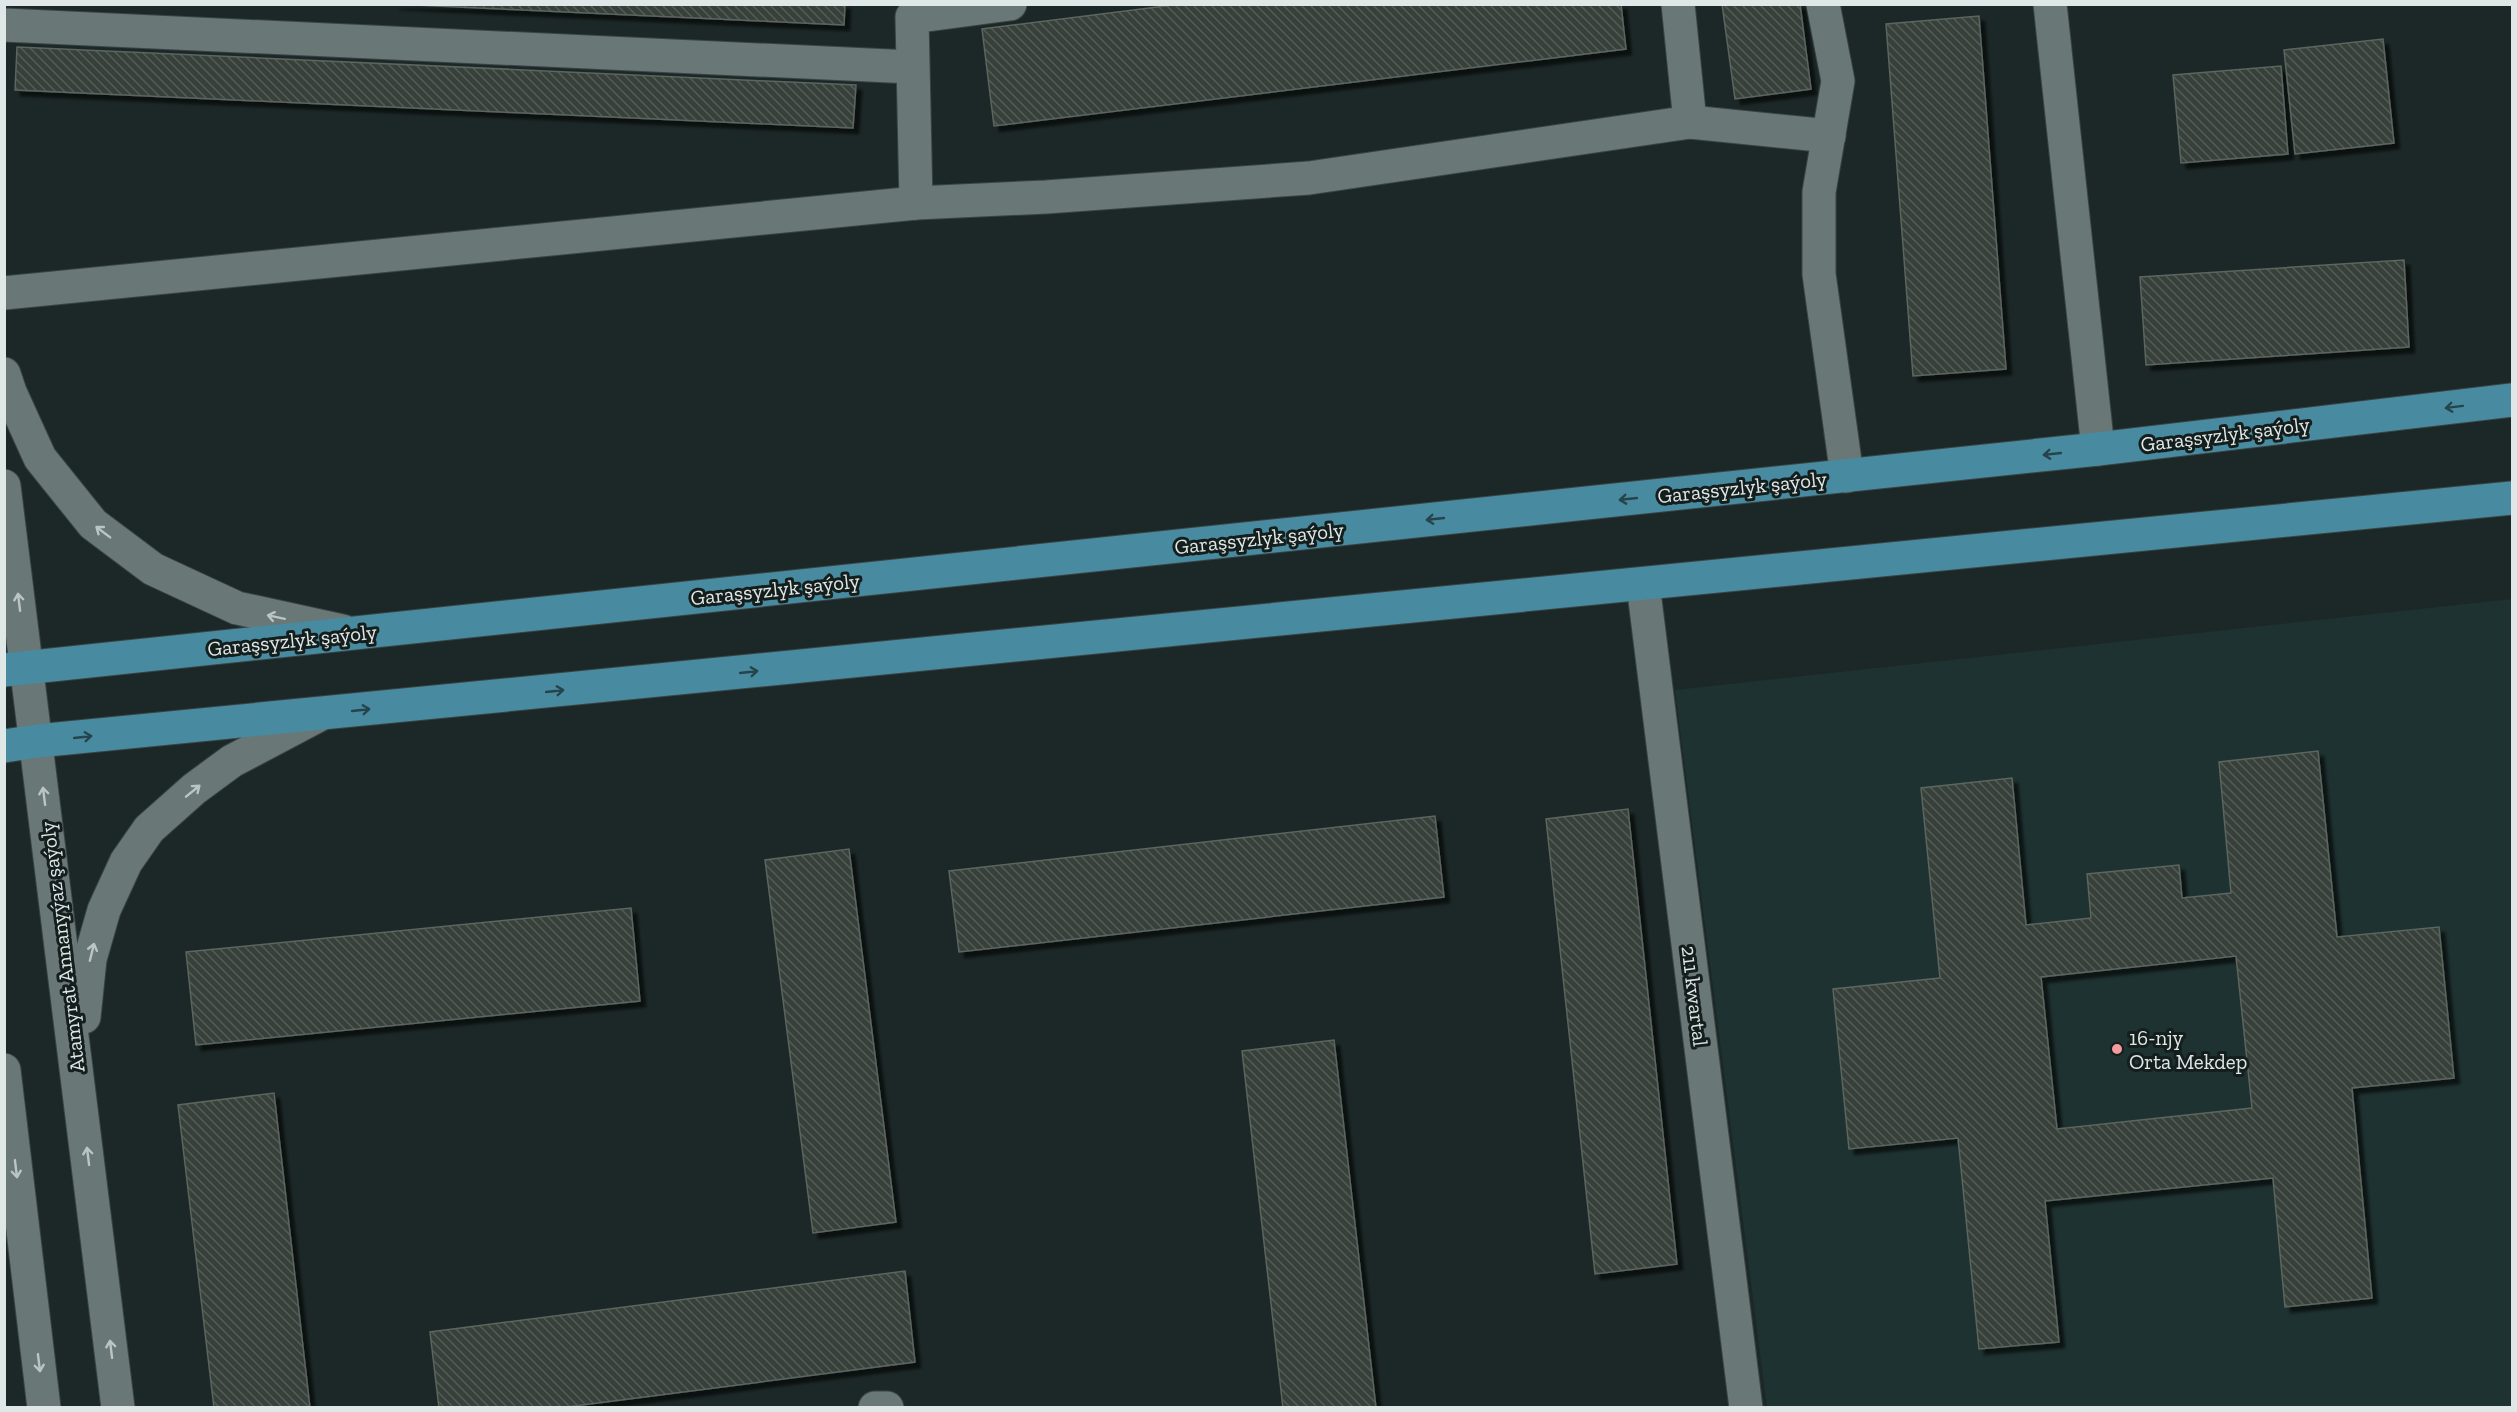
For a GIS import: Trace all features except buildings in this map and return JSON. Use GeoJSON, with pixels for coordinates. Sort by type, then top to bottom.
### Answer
{"type":"FeatureCollection","features":[{"type":"Feature","properties":{"kind":"main road","name":"Garaşsyzlyk şaýoly"},"geometry":{"type":"LineString","coordinates":[[16,669],[2098,449],[2512,400]]}},
{"type":"Feature","properties":{"kind":"main road"},"geometry":{"type":"LineString","coordinates":[[4,747],[37,741],[2512,498]]}},
{"type":"Feature","properties":{"kind":"street"},"geometry":{"type":"LineString","coordinates":[[916,203],[912,11],[1010,4]]}},
{"type":"Feature","properties":{"kind":"street"},"geometry":{"type":"LineString","coordinates":[[1678,4],[1690,122]]}},
{"type":"Feature","properties":{"kind":"street"},"geometry":{"type":"LineString","coordinates":[[1823,4],[1838,81],[1819,192],[1819,274],[1847,476]]}},
{"type":"Feature","properties":{"kind":"street"},"geometry":{"type":"LineString","coordinates":[[2050,4],[2098,449]]}},
{"type":"Feature","properties":{"kind":"street"},"geometry":{"type":"LineString","coordinates":[[4,25],[912,68]]}},
{"type":"Feature","properties":{"kind":"street"},"geometry":{"type":"LineString","coordinates":[[4,293],[916,203],[1046,197],[1309,178],[1690,122],[1829,136]]}},
{"type":"Feature","properties":{"kind":"street"},"geometry":{"type":"LineString","coordinates":[[4,374],[40,458],[93,524],[153,569],[237,608],[354,634]]}},
{"type":"Feature","properties":{"kind":"street","name":"Atamyrat Annanyýaz şaýoly"},"geometry":{"type":"LineString","coordinates":[[4,486],[16,669],[37,741],[118,1407]]}},
{"type":"Feature","properties":{"kind":"street","name":"211 kwartal"},"geometry":{"type":"LineString","coordinates":[[1643,584],[1746,1407]]}},
{"type":"Feature","properties":{"kind":"street"},"geometry":{"type":"LineString","coordinates":[[78,1073],[90,958],[104,910],[126,862],[149,829],[194,789],[232,761],[321,714]]}},
{"type":"Feature","properties":{"kind":"street"},"geometry":{"type":"LineString","coordinates":[[4,1070],[44,1407]]}},
{"type":"Feature","properties":{"kind":"street"},"geometry":{"type":"LineString","coordinates":[[875,1407],[887,1407]]}},
{"type":"Feature","properties":{"kind":"shaded area","name":"16-njy Orta Mekdep"},"geometry":{"type":"Polygon","coordinates":[[[2512,599],[2512,1407],[1767,1407],[1675,690],[2512,599]]]}},
{"type":"Feature","properties":{"kind":"place","name":"16-njy Orta Mekdep"},"geometry":{"type":"Point","coordinates":[2117,1049]}}]}
